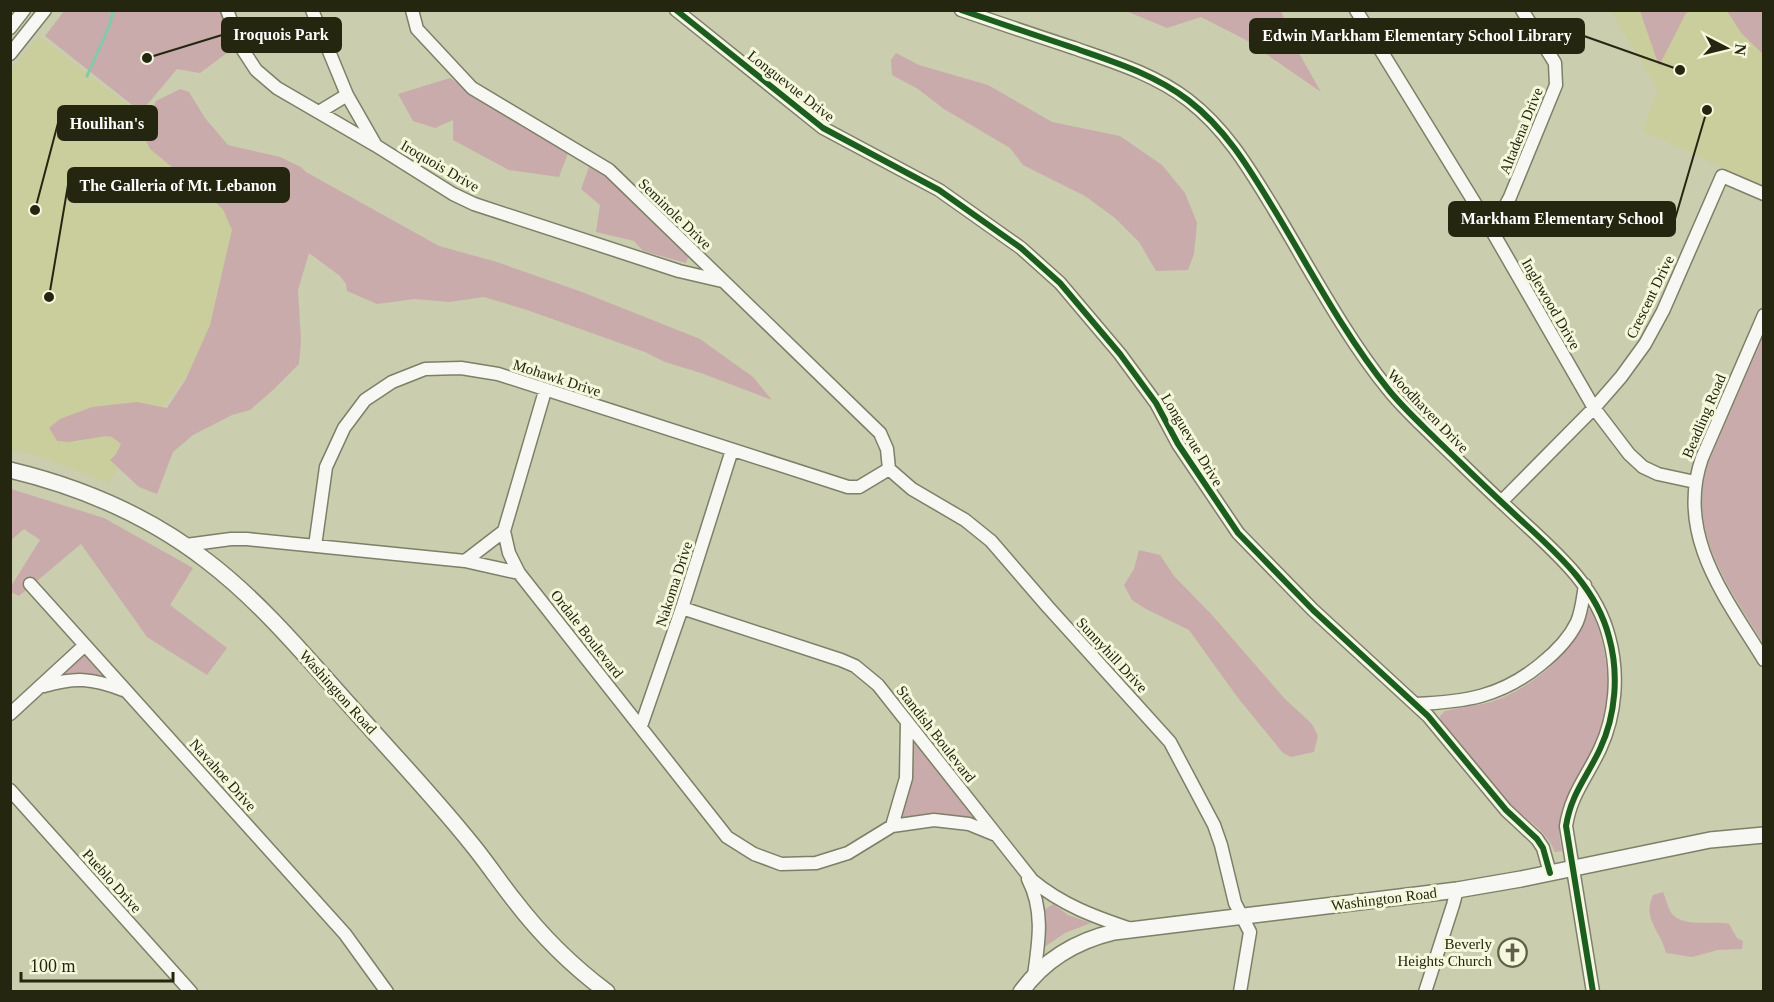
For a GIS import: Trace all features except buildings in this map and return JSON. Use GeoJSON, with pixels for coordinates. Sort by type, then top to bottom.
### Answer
{"type":"FeatureCollection","features":[{"type":"Feature","properties":{"kind":"main road","name":"Washington Road"},"geometry":{"type":"LineString","coordinates":[[10,470],[53,482],[137,516],[186,545],[227,578],[273,621],[455,824],[529,918],[572,962],[607,992]]}},
{"type":"Feature","properties":{"kind":"main road","name":"Washington Road"},"geometry":{"type":"LineString","coordinates":[[1021,992],[1034,975],[1054,958],[1077,944],[1100,935],[1242,915],[1457,890],[1573,869],[1710,840],[1764,834]]}},
{"type":"Feature","properties":{"kind":"street"},"geometry":{"type":"LineString","coordinates":[[10,28],[24,10]]}},
{"type":"Feature","properties":{"kind":"street"},"geometry":{"type":"LineString","coordinates":[[10,54],[45,10]]}},
{"type":"Feature","properties":{"kind":"street","name":"Iroquois Drive"},"geometry":{"type":"LineString","coordinates":[[227,10],[241,47],[256,70],[277,88],[453,194],[474,204],[679,271],[723,282]]}},
{"type":"Feature","properties":{"kind":"street"},"geometry":{"type":"LineString","coordinates":[[312,10],[347,95],[375,145]]}},
{"type":"Feature","properties":{"kind":"street","name":"Seminole Drive"},"geometry":{"type":"LineString","coordinates":[[412,10],[417,29],[472,88],[609,170],[880,433],[887,449],[890,469]]}},
{"type":"Feature","properties":{"kind":"street","name":"Longuevue Drive"},"geometry":{"type":"LineString","coordinates":[[676,10],[823,128],[939,190],[1021,248],[1059,283],[1107,338],[1156,403],[1178,444],[1238,533],[1313,610],[1439,729],[1506,810],[1537,839],[1543,848],[1550,873]]}},
{"type":"Feature","properties":{"kind":"street","name":"Woodhaven Drive"},"geometry":{"type":"LineString","coordinates":[[961,10],[1146,74],[1180,94],[1205,114],[1221,129],[1247,164],[1355,343],[1389,390],[1501,502],[1569,565],[1585,585],[1599,610],[1609,638],[1614,685],[1607,733],[1576,790],[1570,807],[1566,834],[1593,992]]}},
{"type":"Feature","properties":{"kind":"street","name":"Inglewood Drive"},"geometry":{"type":"LineString","coordinates":[[1356,10],[1492,231],[1594,408],[1629,454],[1643,467],[1658,474],[1695,482]]}},
{"type":"Feature","properties":{"kind":"street","name":"Altadena Drive"},"geometry":{"type":"LineString","coordinates":[[1492,231],[1510,197],[1556,85],[1555,63],[1522,10]]}},
{"type":"Feature","properties":{"kind":"street"},"geometry":{"type":"LineString","coordinates":[[319,112],[347,95]]}},
{"type":"Feature","properties":{"kind":"street","name":"Crescent Drive"},"geometry":{"type":"LineString","coordinates":[[1501,502],[1594,408],[1645,344],[1663,310],[1722,176],[1764,194]]}},
{"type":"Feature","properties":{"kind":"street","name":"Beadling Road"},"geometry":{"type":"LineString","coordinates":[[1764,315],[1702,458],[1695,482],[1694,496],[1696,524],[1704,556],[1715,581],[1764,660]]}},
{"type":"Feature","properties":{"kind":"street","name":"Mohawk Drive"},"geometry":{"type":"LineString","coordinates":[[315,546],[326,467],[344,429],[365,400],[392,382],[425,369],[461,368],[498,374],[848,487],[859,487],[890,469]]}},
{"type":"Feature","properties":{"kind":"street"},"geometry":{"type":"LineString","coordinates":[[465,561],[504,531],[545,391]]}},
{"type":"Feature","properties":{"kind":"street","name":"Nakoma Drive"},"geometry":{"type":"LineString","coordinates":[[641,726],[682,608],[732,450]]}},
{"type":"Feature","properties":{"kind":"street","name":"Sunnyhill Drive"},"geometry":{"type":"LineString","coordinates":[[890,469],[912,489],[965,520],[991,541],[1161,730],[1177,753],[1214,825],[1235,903],[1249,929],[1250,936],[1240,992]]}},
{"type":"Feature","properties":{"kind":"street","name":"Ordale Boulevard"},"geometry":{"type":"LineString","coordinates":[[504,531],[509,553],[519,573],[726,837],[753,854],[781,864],[816,863],[848,853],[892,826],[934,820],[969,824],[996,835]]}},
{"type":"Feature","properties":{"kind":"street"},"geometry":{"type":"LineString","coordinates":[[186,545],[239,538],[465,561],[519,573]]}},
{"type":"Feature","properties":{"kind":"street","name":"Navahoe Drive"},"geometry":{"type":"LineString","coordinates":[[30,584],[345,934],[387,992]]}},
{"type":"Feature","properties":{"kind":"street"},"geometry":{"type":"LineString","coordinates":[[1415,705],[1475,698],[1502,690],[1527,675],[1554,653],[1572,631],[1580,614],[1585,585]]}},
{"type":"Feature","properties":{"kind":"street","name":"Standish Boulevard"},"geometry":{"type":"LineString","coordinates":[[682,608],[855,666],[878,685],[1023,870],[1042,889],[1088,914],[1131,929]]}},
{"type":"Feature","properties":{"kind":"street"},"geometry":{"type":"LineString","coordinates":[[12,715],[85,645]]}},
{"type":"Feature","properties":{"kind":"street"},"geometry":{"type":"LineString","coordinates":[[40,687],[66,680],[82,679],[100,681],[127,692]]}},
{"type":"Feature","properties":{"kind":"street"},"geometry":{"type":"LineString","coordinates":[[892,826],[906,778],[907,722]]}},
{"type":"Feature","properties":{"kind":"street","name":"Pueblo Drive"},"geometry":{"type":"LineString","coordinates":[[10,790],[191,992]]}},
{"type":"Feature","properties":{"kind":"street"},"geometry":{"type":"LineString","coordinates":[[1023,870],[1035,894],[1039,915],[1040,938],[1034,975]]}},
{"type":"Feature","properties":{"kind":"street"},"geometry":{"type":"LineString","coordinates":[[1425,992],[1457,890]]}},
{"type":"Feature","properties":{"kind":"shaded area"},"geometry":{"type":"Polygon","coordinates":[[[64,11],[220,11],[235,47],[200,73],[177,69],[141,112],[45,36],[64,11]]]}},
{"type":"Feature","properties":{"kind":"shaded area"},"geometry":{"type":"Polygon","coordinates":[[[1126,11],[1281,11],[1295,46],[1321,92],[1246,40],[1201,17],[1167,28],[1126,11]]]}},
{"type":"Feature","properties":{"kind":"shaded area"},"geometry":{"type":"Polygon","coordinates":[[[1610,11],[1763,11],[1763,186],[1643,131],[1658,89],[1610,11]]]}},
{"type":"Feature","properties":{"kind":"shaded area"},"geometry":{"type":"Polygon","coordinates":[[[1640,11],[1690,11],[1686,13],[1659,66],[1640,11]]]}},
{"type":"Feature","properties":{"kind":"shaded area"},"geometry":{"type":"Polygon","coordinates":[[[1727,11],[1763,11],[1763,54],[1742,34],[1727,11]]]}},
{"type":"Feature","properties":{"kind":"shaded area"},"geometry":{"type":"Polygon","coordinates":[[[39,36],[292,233],[108,482],[31,454],[11,450],[11,71],[39,36]]]}},
{"type":"Feature","properties":{"kind":"shaded area"},"geometry":{"type":"Polygon","coordinates":[[[896,53],[919,65],[988,85],[1052,122],[1120,136],[1162,165],[1185,193],[1197,223],[1194,254],[1188,270],[1156,271],[1139,242],[1115,218],[1085,196],[1023,165],[1010,148],[892,75],[891,60],[896,53]]]}},
{"type":"Feature","properties":{"kind":"shaded area"},"geometry":{"type":"Polygon","coordinates":[[[450,78],[568,153],[559,177],[509,170],[453,140],[453,120],[435,128],[413,121],[398,94],[450,78]]]}},
{"type":"Feature","properties":{"kind":"shaded area"},"geometry":{"type":"Polygon","coordinates":[[[180,89],[189,92],[205,118],[228,145],[280,157],[301,167],[306,172],[439,246],[497,262],[582,292],[700,339],[753,377],[772,400],[665,362],[645,352],[484,297],[449,302],[415,299],[377,304],[347,291],[346,284],[340,276],[309,253],[298,290],[301,341],[299,364],[250,410],[232,415],[193,435],[173,452],[157,494],[139,487],[110,460],[121,444],[112,437],[69,442],[57,441],[49,428],[60,419],[92,407],[137,402],[167,408],[186,379],[210,325],[232,230],[223,209],[150,149],[142,132],[156,101],[180,89]]]}},
{"type":"Feature","properties":{"kind":"shaded area"},"geometry":{"type":"Polygon","coordinates":[[[589,167],[606,176],[689,255],[686,263],[643,251],[634,241],[596,232],[600,205],[581,189],[589,167]]]}},
{"type":"Feature","properties":{"kind":"shaded area"},"geometry":{"type":"Polygon","coordinates":[[[1763,336],[1763,643],[1714,557],[1703,511],[1703,487],[1709,461],[1763,336]]]}},
{"type":"Feature","properties":{"kind":"shaded area"},"geometry":{"type":"Polygon","coordinates":[[[11,489],[104,518],[193,568],[170,605],[227,648],[207,675],[147,637],[81,544],[19,596],[11,592],[11,586],[40,540],[24,529],[11,540],[11,489]]]}},
{"type":"Feature","properties":{"kind":"shaded area"},"geometry":{"type":"Polygon","coordinates":[[[1139,550],[1160,555],[1174,576],[1212,615],[1285,699],[1312,724],[1318,736],[1314,752],[1291,757],[1283,753],[1238,698],[1189,630],[1132,600],[1124,585],[1134,569],[1139,550]]]}},
{"type":"Feature","properties":{"kind":"shaded area"},"geometry":{"type":"Polygon","coordinates":[[[1589,609],[1597,626],[1606,660],[1605,711],[1595,744],[1563,807],[1560,820],[1562,851],[1555,852],[1546,837],[1488,780],[1441,722],[1440,716],[1445,711],[1491,702],[1507,696],[1537,678],[1563,654],[1582,625],[1589,609]]]}},
{"type":"Feature","properties":{"kind":"shaded area"},"geometry":{"type":"Polygon","coordinates":[[[84,654],[104,674],[102,676],[83,673],[65,674],[64,672],[84,654]]]}},
{"type":"Feature","properties":{"kind":"shaded area"},"geometry":{"type":"Polygon","coordinates":[[[912,735],[978,820],[935,814],[897,818],[912,735]]]}},
{"type":"Feature","properties":{"kind":"shaded area"},"geometry":{"type":"Polygon","coordinates":[[[1663,892],[1670,911],[1675,917],[1689,922],[1729,924],[1737,938],[1743,941],[1742,949],[1718,950],[1692,957],[1666,953],[1653,924],[1650,911],[1653,895],[1663,892]]]}},
{"type":"Feature","properties":{"kind":"shaded area"},"geometry":{"type":"Polygon","coordinates":[[[1053,904],[1068,915],[1091,923],[1065,933],[1043,948],[1043,911],[1053,904]]]}},
{"type":"Feature","properties":{"kind":"waterway"},"geometry":{"type":"LineString","coordinates":[[87,76],[110,24],[113,10]]}},
{"type":"Feature","properties":{"kind":"cycle path"},"geometry":{"type":"LineString","coordinates":[[676,10],[823,128],[939,190],[1021,248],[1060,283],[1120,354],[1156,403],[1178,444],[1238,533],[1313,610],[1428,716],[1506,810],[1537,839],[1543,848],[1550,873]]}},
{"type":"Feature","properties":{"kind":"cycle path"},"geometry":{"type":"LineString","coordinates":[[961,10],[1133,70],[1175,91],[1215,124],[1247,166],[1372,369],[1406,410],[1555,552],[1582,582],[1593,599],[1602,617],[1612,651],[1615,679],[1613,708],[1605,736],[1572,804],[1566,826],[1593,992]]}},
{"type":"Feature","properties":{"kind":"place","name":"Iroquois Park"},"geometry":{"type":"Point","coordinates":[147,58]}},
{"type":"Feature","properties":{"kind":"place","name":"Edwin Markham Elementary School Library"},"geometry":{"type":"Point","coordinates":[1680,70]}},
{"type":"Feature","properties":{"kind":"place","name":"Markham Elementary School"},"geometry":{"type":"Point","coordinates":[1707,110]}},
{"type":"Feature","properties":{"kind":"place","name":"Houlihan's"},"geometry":{"type":"Point","coordinates":[35,210]}},
{"type":"Feature","properties":{"kind":"place","name":"The Galleria of Mt. Lebanon"},"geometry":{"type":"Point","coordinates":[49,297]}},
{"type":"Feature","properties":{"kind":"place","name":"Beverly Heights Church"},"geometry":{"type":"Point","coordinates":[1513,953]}}]}
